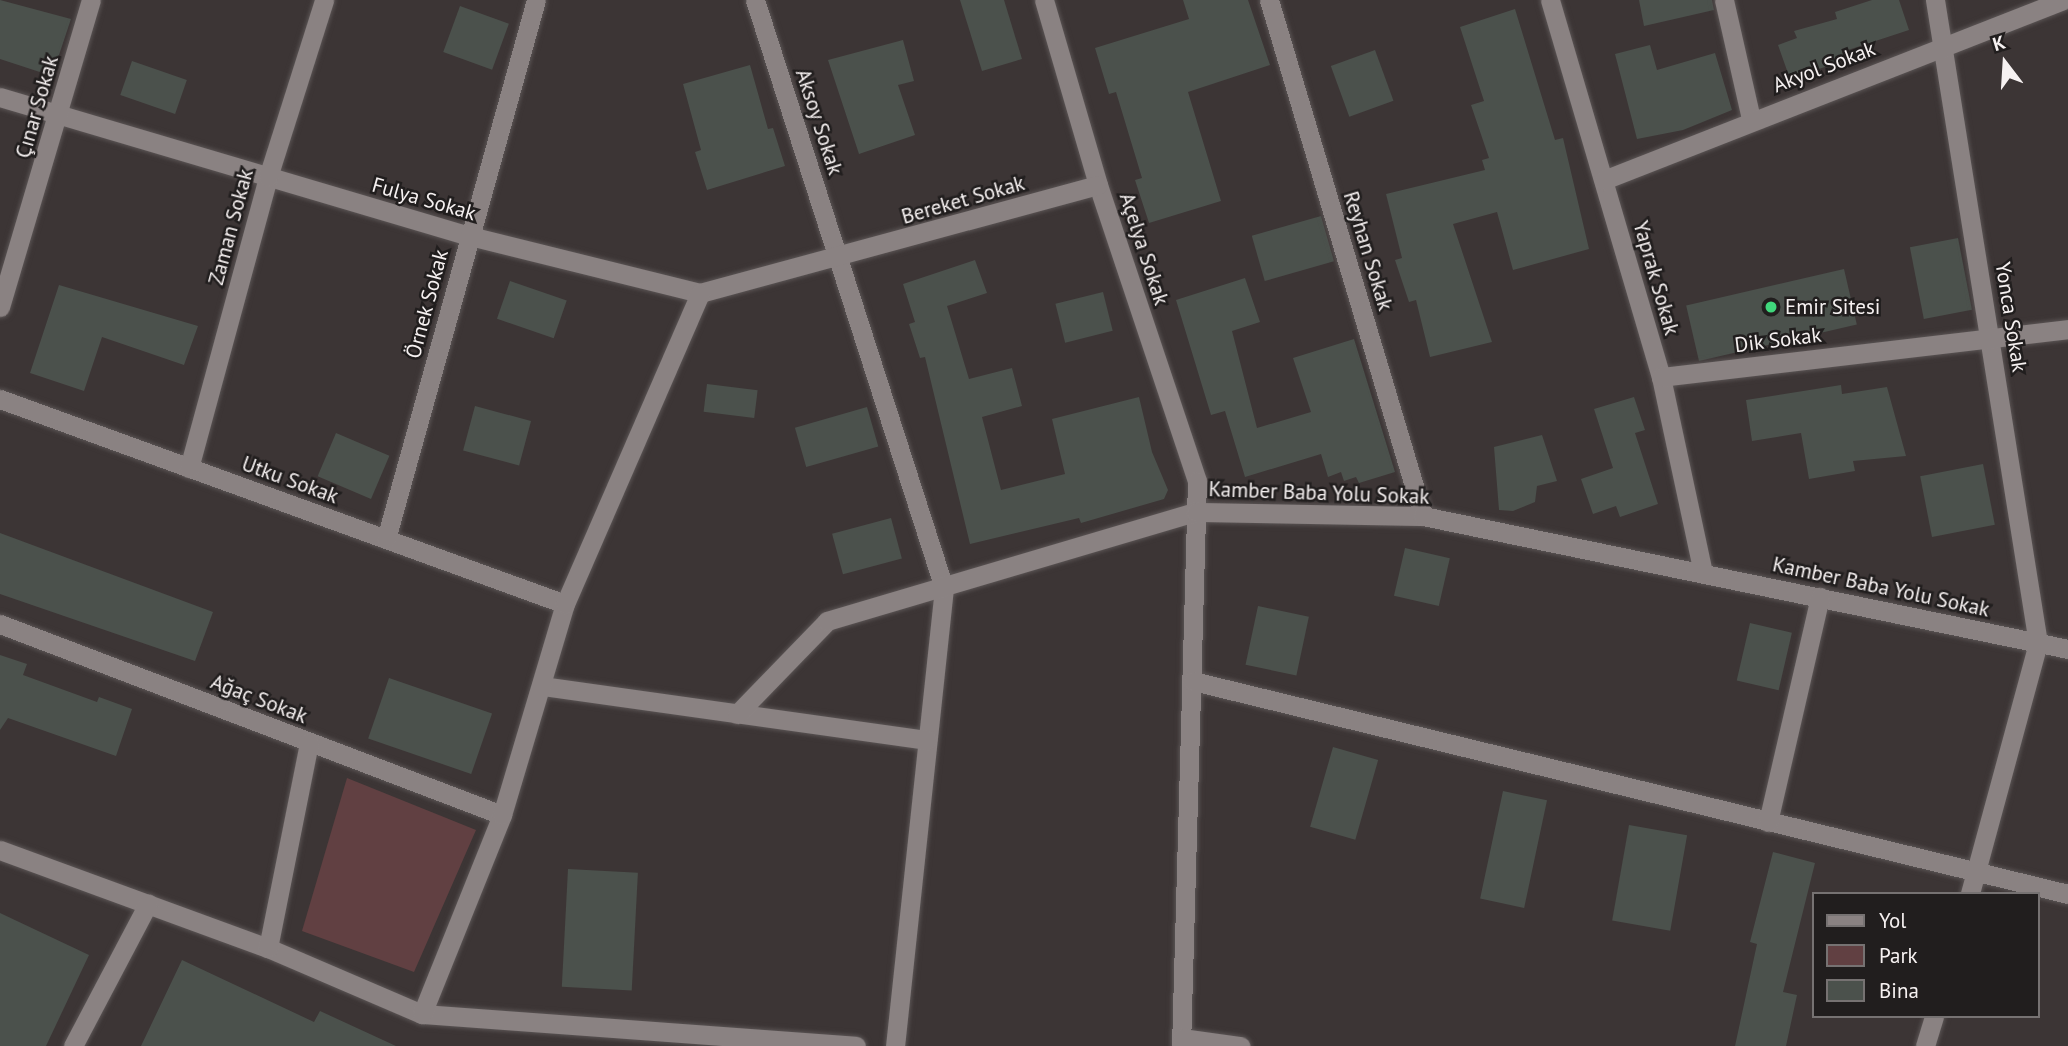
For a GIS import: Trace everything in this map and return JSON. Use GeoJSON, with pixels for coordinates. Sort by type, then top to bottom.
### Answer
{"type":"FeatureCollection","features":[{"type":"Feature","properties":{"kind":"street","name":"Çınar Sokak"},"geometry":{"type":"LineString","coordinates":[[0,307],[60,114],[91,0]]}},
{"type":"Feature","properties":{"kind":"street","name":"Zaman Sokak"},"geometry":{"type":"LineString","coordinates":[[190,468],[268,177],[324,0]]}},
{"type":"Feature","properties":{"kind":"street","name":"Örnek Sokak"},"geometry":{"type":"LineString","coordinates":[[386,539],[536,0]]}},
{"type":"Feature","properties":{"kind":"street","name":"Aksoy Sokak"},"geometry":{"type":"LineString","coordinates":[[755,0],[944,588]]}},
{"type":"Feature","properties":{"kind":"street","name":"Açelya Sokak"},"geometry":{"type":"LineString","coordinates":[[1044,0],[1098,185],[1197,481],[1182,1042]]}},
{"type":"Feature","properties":{"kind":"street","name":"Reyhan Sokak"},"geometry":{"type":"LineString","coordinates":[[1269,0],[1423,516]]}},
{"type":"Feature","properties":{"kind":"street","name":"Yaprak Sokak"},"geometry":{"type":"LineString","coordinates":[[1550,0],[1661,377],[1703,573]]}},
{"type":"Feature","properties":{"kind":"street"},"geometry":{"type":"LineString","coordinates":[[1724,0],[1751,119]]}},
{"type":"Feature","properties":{"kind":"street","name":"Yonca Sokak"},"geometry":{"type":"LineString","coordinates":[[1935,0],[1945,45],[2038,643]]}},
{"type":"Feature","properties":{"kind":"street","name":"Akyol Sokak"},"geometry":{"type":"LineString","coordinates":[[1604,180],[1751,119],[2063,0]]}},
{"type":"Feature","properties":{"kind":"street","name":"Fulya Sokak"},"geometry":{"type":"LineString","coordinates":[[0,97],[470,236],[700,293],[839,258]]}},
{"type":"Feature","properties":{"kind":"street","name":"Bereket Sokak"},"geometry":{"type":"LineString","coordinates":[[839,258],[1098,185]]}},
{"type":"Feature","properties":{"kind":"street"},"geometry":{"type":"LineString","coordinates":[[422,1014],[502,815],[565,604],[700,293]]}},
{"type":"Feature","properties":{"kind":"street","name":"Dik Sokak"},"geometry":{"type":"LineString","coordinates":[[1661,377],[2068,329]]}},
{"type":"Feature","properties":{"kind":"street","name":"Utku Sokak"},"geometry":{"type":"LineString","coordinates":[[0,399],[565,604]]}},
{"type":"Feature","properties":{"kind":"street","name":"Kamber Baba Yolu Sokak"},"geometry":{"type":"LineString","coordinates":[[737,714],[827,621],[1196,512],[1423,516],[2068,649]]}},
{"type":"Feature","properties":{"kind":"street"},"geometry":{"type":"LineString","coordinates":[[895,1046],[944,588]]}},
{"type":"Feature","properties":{"kind":"street"},"geometry":{"type":"LineString","coordinates":[[1768,822],[1820,597]]}},
{"type":"Feature","properties":{"kind":"street","name":"Ağaç Sokak"},"geometry":{"type":"LineString","coordinates":[[0,624],[502,815]]}},
{"type":"Feature","properties":{"kind":"street"},"geometry":{"type":"LineString","coordinates":[[1971,892],[2038,643]]}},
{"type":"Feature","properties":{"kind":"street"},"geometry":{"type":"LineString","coordinates":[[1193,681],[1976,874],[2068,894]]}},
{"type":"Feature","properties":{"kind":"street"},"geometry":{"type":"LineString","coordinates":[[542,686],[927,740]]}},
{"type":"Feature","properties":{"kind":"street"},"geometry":{"type":"LineString","coordinates":[[268,948],[309,742]]}},
{"type":"Feature","properties":{"kind":"street"},"geometry":{"type":"LineString","coordinates":[[0,850],[268,948],[422,1014],[856,1046]]}},
{"type":"Feature","properties":{"kind":"street"},"geometry":{"type":"LineString","coordinates":[[72,1046],[148,904]]}},
{"type":"Feature","properties":{"kind":"street"},"geometry":{"type":"LineString","coordinates":[[1926,1046],[1933,1018]]}},
{"type":"Feature","properties":{"kind":"street"},"geometry":{"type":"LineString","coordinates":[[1182,1042],[1240,1046]]}},
{"type":"Feature","properties":{"kind":"green space"},"geometry":{"type":"Polygon","coordinates":[[[347,778],[476,830],[414,972],[302,931],[347,778]]]}},
{"type":"Feature","properties":{"kind":"building"},"geometry":{"type":"Polygon","coordinates":[[[0,0],[71,19],[52,76],[0,59],[0,0]]]}},
{"type":"Feature","properties":{"kind":"building"},"geometry":{"type":"Polygon","coordinates":[[[960,0],[1004,0],[1022,59],[982,71],[960,0]]]}},
{"type":"Feature","properties":{"kind":"building"},"geometry":{"type":"Polygon","coordinates":[[[1183,0],[1248,0],[1270,65],[1188,92],[1221,201],[1149,223],[1135,180],[1142,178],[1116,92],[1109,94],[1095,48],[1189,19],[1183,0]]]}},
{"type":"Feature","properties":{"kind":"building"},"geometry":{"type":"Polygon","coordinates":[[[1639,0],[1712,0],[1714,10],[1644,26],[1639,0]]]}},
{"type":"Feature","properties":{"kind":"building"},"geometry":{"type":"Polygon","coordinates":[[[1872,0],[1899,0],[1909,30],[1842,52],[1845,60],[1790,79],[1778,45],[1797,38],[1794,31],[1837,19],[1835,12],[1872,0]]]}},
{"type":"Feature","properties":{"kind":"building"},"geometry":{"type":"Polygon","coordinates":[[[460,6],[509,24],[492,70],[443,52],[460,6]]]}},
{"type":"Feature","properties":{"kind":"building"},"geometry":{"type":"Polygon","coordinates":[[[1515,9],[1555,140],[1563,138],[1589,249],[1513,270],[1497,212],[1453,224],[1492,342],[1430,357],[1416,300],[1409,302],[1395,260],[1402,258],[1386,194],[1485,170],[1482,160],[1489,158],[1471,105],[1484,101],[1460,27],[1515,9]]]}},
{"type":"Feature","properties":{"kind":"building"},"geometry":{"type":"Polygon","coordinates":[[[903,40],[914,81],[898,85],[915,135],[859,154],[828,60],[903,40]]]}},
{"type":"Feature","properties":{"kind":"building"},"geometry":{"type":"Polygon","coordinates":[[[1650,45],[1657,70],[1715,53],[1732,110],[1683,130],[1637,139],[1615,54],[1650,45]]]}},
{"type":"Feature","properties":{"kind":"building"},"geometry":{"type":"Polygon","coordinates":[[[1375,50],[1393,101],[1349,117],[1331,66],[1375,50]]]}},
{"type":"Feature","properties":{"kind":"building"},"geometry":{"type":"Polygon","coordinates":[[[132,61],[187,80],[175,114],[120,95],[132,61]]]}},
{"type":"Feature","properties":{"kind":"building"},"geometry":{"type":"Polygon","coordinates":[[[750,65],[768,129],[773,128],[785,166],[707,190],[695,152],[701,150],[683,84],[750,65]]]}},
{"type":"Feature","properties":{"kind":"building"},"geometry":{"type":"Polygon","coordinates":[[[1321,216],[1334,261],[1265,281],[1252,236],[1321,216]]]}},
{"type":"Feature","properties":{"kind":"building"},"geometry":{"type":"Polygon","coordinates":[[[1958,238],[1972,310],[1924,319],[1910,247],[1958,238]]]}},
{"type":"Feature","properties":{"kind":"building"},"geometry":{"type":"Polygon","coordinates":[[[975,260],[987,293],[947,306],[969,379],[1012,368],[1022,406],[982,417],[1001,490],[1065,474],[1052,419],[1139,397],[1152,452],[1168,490],[1164,499],[1081,523],[1079,518],[970,544],[925,357],[920,358],[909,324],[915,322],[903,284],[975,260]]]}},
{"type":"Feature","properties":{"kind":"building","name":"Emir Sitesi"},"geometry":{"type":"Polygon","coordinates":[[[1844,269],[1857,325],[1699,361],[1686,305],[1844,269]]]}},
{"type":"Feature","properties":{"kind":"building"},"geometry":{"type":"Polygon","coordinates":[[[1245,278],[1260,322],[1232,331],[1257,428],[1311,412],[1293,358],[1354,339],[1395,472],[1359,483],[1356,477],[1344,481],[1341,472],[1328,477],[1321,454],[1245,477],[1225,411],[1211,415],[1176,300],[1245,278]]]}},
{"type":"Feature","properties":{"kind":"building"},"geometry":{"type":"Polygon","coordinates":[[[510,281],[567,301],[554,338],[497,319],[510,281]]]}},
{"type":"Feature","properties":{"kind":"building"},"geometry":{"type":"Polygon","coordinates":[[[59,285],[198,326],[184,365],[102,337],[84,391],[30,373],[59,285]]]}},
{"type":"Feature","properties":{"kind":"building"},"geometry":{"type":"Polygon","coordinates":[[[1103,292],[1113,331],[1065,343],[1055,304],[1103,292]]]}},
{"type":"Feature","properties":{"kind":"building"},"geometry":{"type":"Polygon","coordinates":[[[707,384],[758,390],[754,418],[704,412],[707,384]]]}},
{"type":"Feature","properties":{"kind":"building"},"geometry":{"type":"Polygon","coordinates":[[[1841,385],[1842,394],[1887,387],[1906,456],[1853,461],[1855,471],[1809,479],[1801,433],[1752,441],[1746,400],[1841,385]]]}},
{"type":"Feature","properties":{"kind":"building"},"geometry":{"type":"Polygon","coordinates":[[[1634,397],[1645,430],[1635,433],[1658,504],[1620,517],[1616,506],[1593,514],[1581,479],[1613,468],[1594,409],[1634,397]]]}},
{"type":"Feature","properties":{"kind":"building"},"geometry":{"type":"Polygon","coordinates":[[[475,406],[531,421],[519,465],[463,450],[475,406]]]}},
{"type":"Feature","properties":{"kind":"building"},"geometry":{"type":"Polygon","coordinates":[[[867,407],[878,446],[806,467],[795,428],[867,407]]]}},
{"type":"Feature","properties":{"kind":"building"},"geometry":{"type":"Polygon","coordinates":[[[336,433],[389,456],[371,499],[318,476],[336,433]]]}},
{"type":"Feature","properties":{"kind":"building"},"geometry":{"type":"Polygon","coordinates":[[[1542,435],[1557,481],[1537,486],[1535,502],[1513,511],[1499,510],[1494,447],[1542,435]]]}},
{"type":"Feature","properties":{"kind":"building"},"geometry":{"type":"Polygon","coordinates":[[[1983,464],[1995,525],[1932,537],[1920,476],[1983,464]]]}},
{"type":"Feature","properties":{"kind":"building"},"geometry":{"type":"Polygon","coordinates":[[[891,518],[902,559],[843,574],[832,534],[891,518]]]}},
{"type":"Feature","properties":{"kind":"building"},"geometry":{"type":"Polygon","coordinates":[[[0,533],[213,612],[195,661],[0,594],[0,533]]]}},
{"type":"Feature","properties":{"kind":"building"},"geometry":{"type":"Polygon","coordinates":[[[1405,548],[1450,558],[1439,606],[1394,596],[1405,548]]]}},
{"type":"Feature","properties":{"kind":"building"},"geometry":{"type":"Polygon","coordinates":[[[1258,606],[1309,617],[1296,676],[1246,665],[1258,606]]]}},
{"type":"Feature","properties":{"kind":"building"},"geometry":{"type":"Polygon","coordinates":[[[1750,623],[1792,633],[1779,690],[1737,680],[1750,623]]]}},
{"type":"Feature","properties":{"kind":"building"},"geometry":{"type":"Polygon","coordinates":[[[0,655],[27,664],[23,675],[97,702],[99,697],[132,709],[116,756],[8,718],[0,730],[0,655]]]}},
{"type":"Feature","properties":{"kind":"building"},"geometry":{"type":"Polygon","coordinates":[[[389,678],[492,713],[471,774],[368,739],[389,678]]]}},
{"type":"Feature","properties":{"kind":"building"},"geometry":{"type":"Polygon","coordinates":[[[1333,747],[1378,760],[1355,840],[1310,827],[1333,747]]]}},
{"type":"Feature","properties":{"kind":"building"},"geometry":{"type":"Polygon","coordinates":[[[1503,791],[1547,800],[1524,908],[1480,899],[1503,791]]]}},
{"type":"Feature","properties":{"kind":"building"},"geometry":{"type":"Polygon","coordinates":[[[1629,825],[1687,835],[1670,931],[1612,921],[1629,825]]]}},
{"type":"Feature","properties":{"kind":"building"},"geometry":{"type":"Polygon","coordinates":[[[1773,852],[1815,863],[1783,992],[1797,995],[1786,1046],[1735,1046],[1757,944],[1750,942],[1773,852]]]}},
{"type":"Feature","properties":{"kind":"building"},"geometry":{"type":"Polygon","coordinates":[[[568,869],[638,873],[632,991],[562,987],[568,869]]]}},
{"type":"Feature","properties":{"kind":"building"},"geometry":{"type":"Polygon","coordinates":[[[0,913],[89,955],[46,1046],[0,1046],[0,913]]]}},
{"type":"Feature","properties":{"kind":"building"},"geometry":{"type":"Polygon","coordinates":[[[182,960],[314,1022],[320,1011],[396,1046],[141,1046],[182,960]]]}},
{"type":"Feature","properties":{"kind":"place","name":"Emir Sitesi"},"geometry":{"type":"Point","coordinates":[1771,307]}}]}
